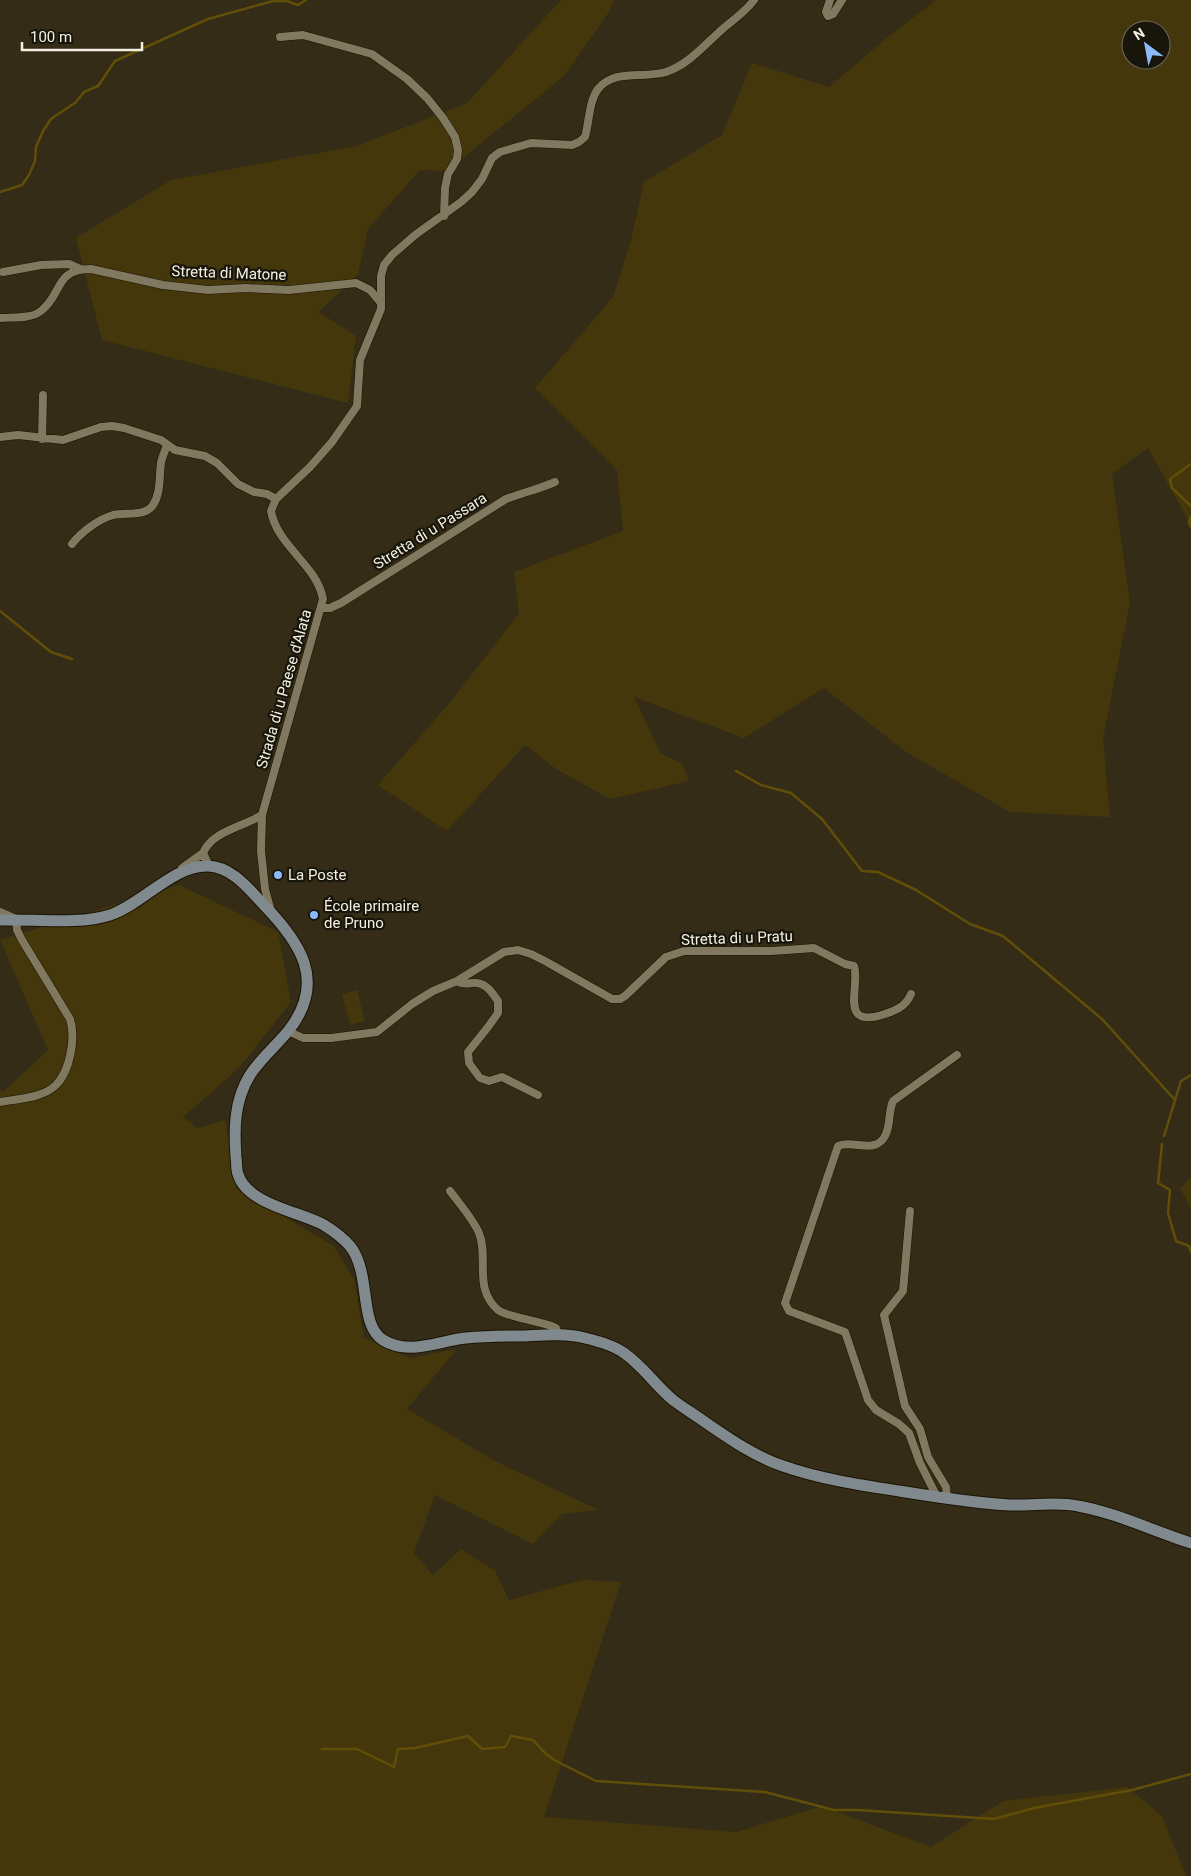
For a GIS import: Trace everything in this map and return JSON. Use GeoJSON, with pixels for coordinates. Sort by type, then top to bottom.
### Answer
{"type":"FeatureCollection","features":[{"type":"Feature","properties":{"kind":"street"},"geometry":{"type":"LineString","coordinates":[[0,437],[18,434],[42,439],[63,440],[102,427],[112,426],[161,440],[175,450],[205,456],[217,463],[238,484],[254,492],[268,494],[276,499],[310,467],[354,413],[357,406],[360,360],[382,308],[381,276],[384,265],[392,255],[444,216],[472,192],[482,178],[492,158],[500,152],[531,143],[572,145],[579,142],[585,137],[596,90],[604,83],[615,77],[632,74],[656,74],[667,72],[680,66],[708,44],[726,26],[743,14],[754,0]]}},
{"type":"Feature","properties":{"kind":"street"},"geometry":{"type":"LineString","coordinates":[[830,0],[826,12],[828,16],[833,14],[842,0]]}},
{"type":"Feature","properties":{"kind":"street"},"geometry":{"type":"LineString","coordinates":[[280,37],[303,35],[372,54],[407,78],[427,98],[444,118],[455,137],[458,150],[457,158],[448,174],[445,188],[444,216]]}},
{"type":"Feature","properties":{"kind":"street","name":"Stretta di Matone"},"geometry":{"type":"LineString","coordinates":[[4,272],[41,265],[69,264],[80,269],[92,269],[163,285],[208,290],[246,288],[288,290],[356,283],[370,290],[381,303]]}},
{"type":"Feature","properties":{"kind":"street"},"geometry":{"type":"LineString","coordinates":[[0,318],[32,315],[40,312],[64,278],[71,272],[80,269]]}},
{"type":"Feature","properties":{"kind":"street"},"geometry":{"type":"LineString","coordinates":[[42,439],[43,395]]}},
{"type":"Feature","properties":{"kind":"street"},"geometry":{"type":"LineString","coordinates":[[72,544],[78,537],[104,518],[149,510],[154,503],[160,482],[161,463],[167,445]]}},
{"type":"Feature","properties":{"kind":"street","name":"Stretta di u Passara"},"geometry":{"type":"LineString","coordinates":[[322,608],[330,608],[341,603],[506,499],[538,490],[555,482]]}},
{"type":"Feature","properties":{"kind":"street","name":"Strada di u Paese d'Alata"},"geometry":{"type":"LineString","coordinates":[[272,913],[265,889],[262,815],[324,599],[322,591],[312,575],[288,545],[272,518],[271,511],[276,499]]}},
{"type":"Feature","properties":{"kind":"street"},"geometry":{"type":"LineString","coordinates":[[173,878],[176,870],[203,853],[205,847],[221,834],[262,815]]}},
{"type":"Feature","properties":{"kind":"street"},"geometry":{"type":"LineString","coordinates":[[203,853],[209,866]]}},
{"type":"Feature","properties":{"kind":"street"},"geometry":{"type":"LineString","coordinates":[[0,920],[91,920],[114,914],[134,904],[173,878],[198,867],[209,866],[230,872],[272,913],[297,947],[304,962],[307,994],[303,1011],[288,1031],[258,1064],[248,1079],[240,1097],[234,1128],[238,1174],[246,1187],[263,1200],[325,1225],[349,1244],[363,1271],[367,1309],[371,1326],[376,1335],[386,1342],[401,1348],[417,1347],[462,1338],[558,1335],[579,1337],[608,1344],[622,1351],[672,1400],[750,1451],[783,1466],[851,1484],[942,1498],[1010,1505],[1072,1504],[1101,1511],[1191,1543]]}},
{"type":"Feature","properties":{"kind":"street"},"geometry":{"type":"LineString","coordinates":[[0,912],[16,919]]}},
{"type":"Feature","properties":{"kind":"street"},"geometry":{"type":"LineString","coordinates":[[0,1102],[43,1092],[55,1085],[70,1058],[73,1029],[70,1019],[22,940],[17,930],[16,919]]}},
{"type":"Feature","properties":{"kind":"street","name":"Stretta di u Pratu"},"geometry":{"type":"LineString","coordinates":[[288,1031],[303,1038],[331,1038],[377,1032],[412,1004],[457,981],[504,952],[518,950],[538,957],[612,999],[620,998],[666,957],[684,951],[772,951],[814,948],[845,964],[854,966],[856,973],[852,998],[856,1011],[862,1016],[870,1018],[894,1011],[908,1001],[911,994]]}},
{"type":"Feature","properties":{"kind":"street"},"geometry":{"type":"LineString","coordinates":[[457,981],[463,984],[478,983],[488,988],[498,1001],[498,1013],[468,1052],[469,1063],[480,1078],[489,1080],[502,1077],[538,1095]]}},
{"type":"Feature","properties":{"kind":"street"},"geometry":{"type":"LineString","coordinates":[[942,1498],[920,1463],[909,1433],[899,1424],[876,1410],[868,1400],[845,1332],[789,1311],[785,1303],[838,1146],[844,1143],[866,1147],[878,1143],[885,1137],[888,1128],[889,1110],[893,1101],[957,1055]]}},
{"type":"Feature","properties":{"kind":"street"},"geometry":{"type":"LineString","coordinates":[[450,1191],[479,1232],[482,1244],[482,1276],[490,1302],[499,1311],[556,1328],[558,1335]]}},
{"type":"Feature","properties":{"kind":"street"},"geometry":{"type":"LineString","coordinates":[[910,1212],[903,1291],[884,1315],[905,1406],[920,1429],[928,1457],[946,1487],[942,1498]]}},
{"type":"Feature","properties":{"kind":"shaded area"},"geometry":{"type":"Polygon","coordinates":[[[561,0],[613,0],[609,12],[564,76],[463,158],[454,171],[420,170],[368,229],[358,274],[319,312],[356,336],[348,403],[102,340],[76,238],[171,180],[357,146],[467,103],[561,0]]]}},
{"type":"Feature","properties":{"kind":"shaded area"},"geometry":{"type":"Polygon","coordinates":[[[936,0],[1191,0],[1191,525],[1148,448],[1112,474],[1130,603],[1103,739],[1110,817],[1010,812],[906,752],[824,688],[744,738],[634,697],[661,754],[682,763],[689,781],[610,799],[556,769],[525,745],[447,831],[378,785],[452,700],[519,613],[514,572],[623,531],[617,470],[535,388],[613,297],[630,244],[644,182],[722,135],[752,63],[829,87],[889,36],[936,0]]]}},
{"type":"Feature","properties":{"kind":"shaded area"},"geometry":{"type":"Polygon","coordinates":[[[179,885],[278,932],[291,1002],[239,1068],[183,1117],[197,1128],[225,1120],[237,1189],[334,1246],[354,1279],[364,1338],[410,1358],[457,1349],[407,1409],[497,1462],[599,1510],[562,1514],[533,1544],[435,1495],[414,1553],[433,1575],[461,1549],[495,1571],[509,1600],[582,1580],[621,1582],[544,1817],[737,1832],[822,1806],[931,1847],[1003,1801],[1127,1787],[1162,1816],[1186,1876],[0,1876],[0,1090],[3,1092],[48,1050],[0,940],[179,885]]]}},
{"type":"Feature","properties":{"kind":"shaded area"},"geometry":{"type":"Polygon","coordinates":[[[357,990],[365,1021],[350,1025],[342,994],[357,990]]]}},
{"type":"Feature","properties":{"kind":"shaded area"},"geometry":{"type":"Polygon","coordinates":[[[1191,1178],[1191,1209],[1180,1188],[1191,1178]]]}},
{"type":"Feature","properties":{"kind":"waterway"},"geometry":{"type":"LineString","coordinates":[[0,192],[22,185],[35,161],[36,147],[43,131],[51,119],[76,102],[84,92],[98,86],[115,61],[208,19],[273,1],[287,1],[298,5],[306,0]]}},
{"type":"Feature","properties":{"kind":"waterway"},"geometry":{"type":"LineString","coordinates":[[1191,464],[1170,479],[1172,488],[1191,506]]}},
{"type":"Feature","properties":{"kind":"waterway"},"geometry":{"type":"LineString","coordinates":[[1191,517],[1189,522],[1191,527]]}},
{"type":"Feature","properties":{"kind":"waterway"},"geometry":{"type":"LineString","coordinates":[[0,611],[51,652],[72,659]]}},
{"type":"Feature","properties":{"kind":"waterway"},"geometry":{"type":"LineString","coordinates":[[736,771],[761,785],[791,793],[822,819],[862,871],[878,872],[916,890],[970,924],[1003,936],[1102,1019],[1175,1100]]}},
{"type":"Feature","properties":{"kind":"waterway"},"geometry":{"type":"LineString","coordinates":[[1164,1136],[1181,1081],[1191,1075]]}},
{"type":"Feature","properties":{"kind":"waterway"},"geometry":{"type":"LineString","coordinates":[[1162,1144],[1158,1183],[1170,1190],[1168,1213],[1176,1241],[1189,1246],[1191,1252]]}},
{"type":"Feature","properties":{"kind":"waterway"},"geometry":{"type":"LineString","coordinates":[[322,1749],[357,1749],[394,1767],[398,1749],[415,1748],[468,1736],[482,1749],[505,1747],[511,1736],[533,1740],[546,1754],[556,1761],[596,1781],[765,1792],[834,1810],[994,1819],[1034,1808],[1132,1790],[1191,1774]]}},
{"type":"Feature","properties":{"kind":"place","name":"La Poste"},"geometry":{"type":"Point","coordinates":[278,875]}},
{"type":"Feature","properties":{"kind":"place","name":"École primaire de Pruno"},"geometry":{"type":"Point","coordinates":[314,915]}}]}
